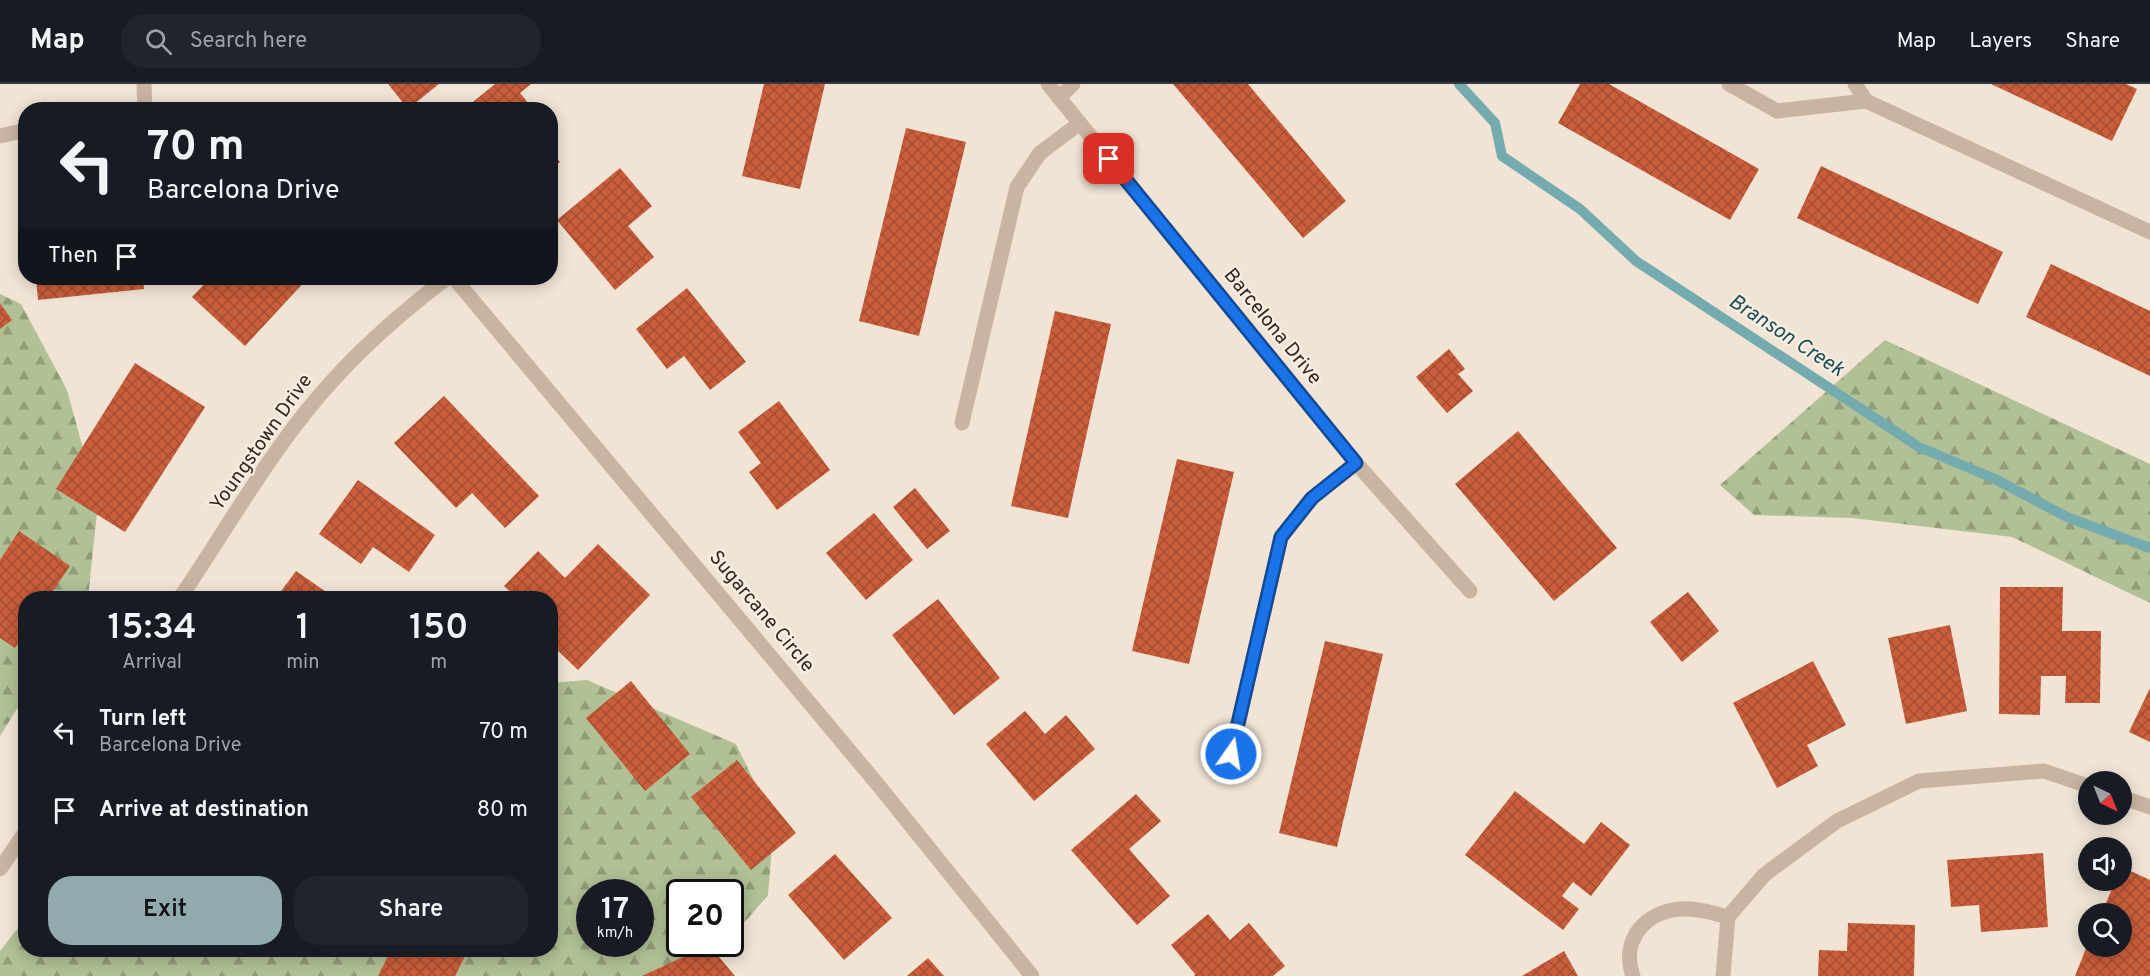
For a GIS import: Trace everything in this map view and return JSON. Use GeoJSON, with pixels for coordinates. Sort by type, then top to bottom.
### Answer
{"type":"FeatureCollection","features":[{"type":"Feature","properties":{"kind":"street"},"geometry":{"type":"LineString","coordinates":[[144,84],[145,102]]}},
{"type":"Feature","properties":{"kind":"street","name":"Barcelona Drive"},"geometry":{"type":"LineString","coordinates":[[1048,84],[1356,463],[1470,591]]}},
{"type":"Feature","properties":{"kind":"street"},"geometry":{"type":"LineString","coordinates":[[1059,98],[1073,84]]}},
{"type":"Feature","properties":{"kind":"street"},"geometry":{"type":"LineString","coordinates":[[1729,84],[1777,111],[1866,100],[2150,232]]}},
{"type":"Feature","properties":{"kind":"street"},"geometry":{"type":"LineString","coordinates":[[1856,84],[1866,100]]}},
{"type":"Feature","properties":{"kind":"street"},"geometry":{"type":"LineString","coordinates":[[962,423],[1017,187],[1040,153],[1080,123]]}},
{"type":"Feature","properties":{"kind":"street"},"geometry":{"type":"LineString","coordinates":[[0,136],[18,132]]}},
{"type":"Feature","properties":{"kind":"street","name":"Youngstown Drive"},"geometry":{"type":"LineString","coordinates":[[185,591],[291,433],[334,379],[382,330],[438,285]]}},
{"type":"Feature","properties":{"kind":"street","name":"Sugarcane Circle"},"geometry":{"type":"LineString","coordinates":[[460,285],[879,786],[1032,976]]}},
{"type":"Feature","properties":{"kind":"street"},"geometry":{"type":"LineString","coordinates":[[1231,754],[1281,537],[1312,498],[1356,463]]}},
{"type":"Feature","properties":{"kind":"street"},"geometry":{"type":"LineString","coordinates":[[1723,976],[1728,917],[1764,875],[1836,821],[1919,781],[2044,771],[2078,783]]}},
{"type":"Feature","properties":{"kind":"street"},"geometry":{"type":"LineString","coordinates":[[2132,801],[2150,807]]}},
{"type":"Feature","properties":{"kind":"street"},"geometry":{"type":"LineString","coordinates":[[0,869],[18,843]]}},
{"type":"Feature","properties":{"kind":"street"},"geometry":{"type":"LineString","coordinates":[[1633,976],[1629,951],[1633,937],[1641,925],[1653,916],[1680,909],[1696,909],[1728,917]]}},
{"type":"Feature","properties":{"kind":"green space"},"geometry":{"type":"Polygon","coordinates":[[[0,294],[21,304],[67,390],[98,503],[89,591],[18,591],[18,707],[0,736],[0,294]]]}},
{"type":"Feature","properties":{"kind":"green space"},"geometry":{"type":"Polygon","coordinates":[[[1885,340],[2150,464],[2150,603],[2012,537],[1852,518],[1754,515],[1720,485],[1885,340]]]}},
{"type":"Feature","properties":{"kind":"green space"},"geometry":{"type":"Polygon","coordinates":[[[587,680],[736,744],[774,822],[768,895],[744,923],[744,879],[666,879],[666,957],[713,957],[696,976],[0,976],[0,951],[18,928],[18,957],[558,957],[558,682],[587,680]]]}},
{"type":"Feature","properties":{"kind":"building"},"geometry":{"type":"Polygon","coordinates":[[[388,84],[439,84],[417,102],[402,102],[388,84]]]}},
{"type":"Feature","properties":{"kind":"building"},"geometry":{"type":"Polygon","coordinates":[[[495,84],[531,84],[520,93],[527,102],[473,102],[495,84]]]}},
{"type":"Feature","properties":{"kind":"building"},"geometry":{"type":"Polygon","coordinates":[[[764,84],[825,84],[800,189],[742,176],[764,84]]]}},
{"type":"Feature","properties":{"kind":"building"},"geometry":{"type":"Polygon","coordinates":[[[1173,84],[1248,84],[1346,201],[1303,238],[1173,84]]]}},
{"type":"Feature","properties":{"kind":"building"},"geometry":{"type":"Polygon","coordinates":[[[1580,84],[1609,84],[1759,169],[1730,220],[1558,123],[1580,84]]]}},
{"type":"Feature","properties":{"kind":"building"},"geometry":{"type":"Polygon","coordinates":[[[1991,84],[2126,84],[2137,89],[2112,141],[1991,84]]]}},
{"type":"Feature","properties":{"kind":"building"},"geometry":{"type":"Polygon","coordinates":[[[906,128],[966,142],[919,336],[859,321],[906,128]]]}},
{"type":"Feature","properties":{"kind":"building"},"geometry":{"type":"Polygon","coordinates":[[[1821,166],[2003,252],[1978,304],[1797,218],[1821,166]]]}},
{"type":"Feature","properties":{"kind":"building"},"geometry":{"type":"Polygon","coordinates":[[[620,168],[652,206],[628,226],[654,257],[615,290],[558,219],[620,168]]]}},
{"type":"Feature","properties":{"kind":"building"},"geometry":{"type":"Polygon","coordinates":[[[2051,264],[2150,311],[2150,376],[2026,317],[2051,264]]]}},
{"type":"Feature","properties":{"kind":"building"},"geometry":{"type":"Polygon","coordinates":[[[37,285],[144,285],[144,289],[38,300],[37,285]]]}},
{"type":"Feature","properties":{"kind":"building"},"geometry":{"type":"Polygon","coordinates":[[[203,285],[302,285],[245,346],[192,297],[203,285]]]}},
{"type":"Feature","properties":{"kind":"building"},"geometry":{"type":"Polygon","coordinates":[[[687,288],[746,362],[710,390],[684,356],[667,369],[636,329],[687,288]]]}},
{"type":"Feature","properties":{"kind":"building"},"geometry":{"type":"Polygon","coordinates":[[[0,303],[12,320],[0,329],[0,303]]]}},
{"type":"Feature","properties":{"kind":"building"},"geometry":{"type":"Polygon","coordinates":[[[1055,311],[1111,324],[1068,518],[1011,506],[1055,311]]]}},
{"type":"Feature","properties":{"kind":"building"},"geometry":{"type":"Polygon","coordinates":[[[1449,349],[1465,369],[1458,374],[1473,391],[1447,413],[1416,377],[1449,349]]]}},
{"type":"Feature","properties":{"kind":"building"},"geometry":{"type":"Polygon","coordinates":[[[135,363],[205,407],[125,532],[56,489],[135,363]]]}},
{"type":"Feature","properties":{"kind":"building"},"geometry":{"type":"Polygon","coordinates":[[[444,396],[539,496],[505,528],[472,493],[456,508],[394,443],[444,396]]]}},
{"type":"Feature","properties":{"kind":"building"},"geometry":{"type":"Polygon","coordinates":[[[779,401],[830,470],[777,510],[749,472],[761,463],[738,432],[779,401]]]}},
{"type":"Feature","properties":{"kind":"building"},"geometry":{"type":"Polygon","coordinates":[[[1518,431],[1617,548],[1554,601],[1455,484],[1518,431]]]}},
{"type":"Feature","properties":{"kind":"building"},"geometry":{"type":"Polygon","coordinates":[[[1177,459],[1234,472],[1189,664],[1132,651],[1177,459]]]}},
{"type":"Feature","properties":{"kind":"building"},"geometry":{"type":"Polygon","coordinates":[[[358,480],[435,535],[409,572],[373,547],[361,564],[319,534],[358,480]]]}},
{"type":"Feature","properties":{"kind":"building"},"geometry":{"type":"Polygon","coordinates":[[[915,488],[950,531],[927,549],[893,507],[915,488]]]}},
{"type":"Feature","properties":{"kind":"building"},"geometry":{"type":"Polygon","coordinates":[[[874,513],[913,560],[866,600],[826,553],[874,513]]]}},
{"type":"Feature","properties":{"kind":"building"},"geometry":{"type":"Polygon","coordinates":[[[19,531],[70,566],[53,591],[18,591],[18,644],[15,648],[0,638],[0,560],[19,531]]]}},
{"type":"Feature","properties":{"kind":"building"},"geometry":{"type":"Polygon","coordinates":[[[598,544],[650,595],[578,670],[558,651],[558,591],[509,591],[504,586],[538,551],[565,578],[598,544]]]}},
{"type":"Feature","properties":{"kind":"building"},"geometry":{"type":"Polygon","coordinates":[[[296,571],[325,591],[281,591],[296,571]]]}},
{"type":"Feature","properties":{"kind":"building"},"geometry":{"type":"Polygon","coordinates":[[[2000,587],[2063,587],[2062,631],[2101,631],[2100,703],[2065,703],[2066,676],[2041,676],[2040,715],[1999,714],[2000,587]]]}},
{"type":"Feature","properties":{"kind":"building"},"geometry":{"type":"Polygon","coordinates":[[[1688,592],[1719,631],[1682,662],[1650,622],[1688,592]]]}},
{"type":"Feature","properties":{"kind":"building"},"geometry":{"type":"Polygon","coordinates":[[[938,599],[1000,678],[954,715],[892,635],[938,599]]]}},
{"type":"Feature","properties":{"kind":"building"},"geometry":{"type":"Polygon","coordinates":[[[1950,625],[1967,711],[1906,724],[1888,638],[1950,625]]]}},
{"type":"Feature","properties":{"kind":"building"},"geometry":{"type":"Polygon","coordinates":[[[1325,641],[1383,654],[1337,847],[1279,833],[1325,641]]]}},
{"type":"Feature","properties":{"kind":"building"},"geometry":{"type":"Polygon","coordinates":[[[1813,661],[1846,725],[1807,745],[1818,766],[1777,788],[1733,703],[1813,661]]]}},
{"type":"Feature","properties":{"kind":"building"},"geometry":{"type":"Polygon","coordinates":[[[631,681],[690,754],[645,791],[586,718],[631,681]]]}},
{"type":"Feature","properties":{"kind":"building"},"geometry":{"type":"Polygon","coordinates":[[[2150,688],[2150,742],[2129,732],[2150,688]]]}},
{"type":"Feature","properties":{"kind":"building"},"geometry":{"type":"Polygon","coordinates":[[[1025,711],[1045,734],[1066,715],[1095,749],[1034,801],[986,744],[1025,711]]]}},
{"type":"Feature","properties":{"kind":"building"},"geometry":{"type":"Polygon","coordinates":[[[737,760],[796,833],[751,870],[691,797],[737,760]]]}},
{"type":"Feature","properties":{"kind":"building"},"geometry":{"type":"Polygon","coordinates":[[[1515,791],[1584,844],[1601,822],[1630,845],[1591,896],[1573,882],[1562,896],[1579,909],[1563,930],[1465,855],[1515,791]]]}},
{"type":"Feature","properties":{"kind":"building"},"geometry":{"type":"Polygon","coordinates":[[[1136,794],[1161,821],[1129,849],[1170,896],[1137,925],[1071,850],[1136,794]]]}},
{"type":"Feature","properties":{"kind":"building"},"geometry":{"type":"Polygon","coordinates":[[[2043,853],[2048,927],[1981,932],[1979,905],[1951,907],[1947,860],[2043,853]]]}},
{"type":"Feature","properties":{"kind":"building"},"geometry":{"type":"Polygon","coordinates":[[[835,854],[892,918],[844,960],[788,895],[835,854]]]}},
{"type":"Feature","properties":{"kind":"building"},"geometry":{"type":"Polygon","coordinates":[[[2132,872],[2150,880],[2150,976],[2075,976],[2083,957],[2132,957],[2132,903],[2106,903],[2111,891],[2132,891],[2132,872]]]}},
{"type":"Feature","properties":{"kind":"building"},"geometry":{"type":"Polygon","coordinates":[[[1208,914],[1230,940],[1249,923],[1285,966],[1273,976],[1194,976],[1195,974],[1171,945],[1208,914]]]}},
{"type":"Feature","properties":{"kind":"building"},"geometry":{"type":"Polygon","coordinates":[[[1848,923],[1915,925],[1914,976],[1818,976],[1819,950],[1847,951],[1848,923]]]}},
{"type":"Feature","properties":{"kind":"building"},"geometry":{"type":"Polygon","coordinates":[[[1564,951],[1578,976],[1522,976],[1564,951]]]}},
{"type":"Feature","properties":{"kind":"building"},"geometry":{"type":"Polygon","coordinates":[[[388,957],[464,957],[455,976],[378,976],[388,957]]]}},
{"type":"Feature","properties":{"kind":"building"},"geometry":{"type":"Polygon","coordinates":[[[683,957],[719,957],[735,976],[642,976],[683,957]]]}},
{"type":"Feature","properties":{"kind":"building"},"geometry":{"type":"Polygon","coordinates":[[[928,958],[944,976],[907,976],[928,958]]]}},
{"type":"Feature","properties":{"kind":"waterway","name":"Branson Creek"},"geometry":{"type":"LineString","coordinates":[[1459,84],[1495,123],[1502,156],[1580,209],[1636,261],[1919,447],[1993,478],[2067,517],[2150,548]]}},
{"type":"Feature","properties":{"kind":"route"},"geometry":{"type":"LineString","coordinates":[[1109,159],[1356,463],[1312,498],[1281,537],[1231,754]]}}]}
